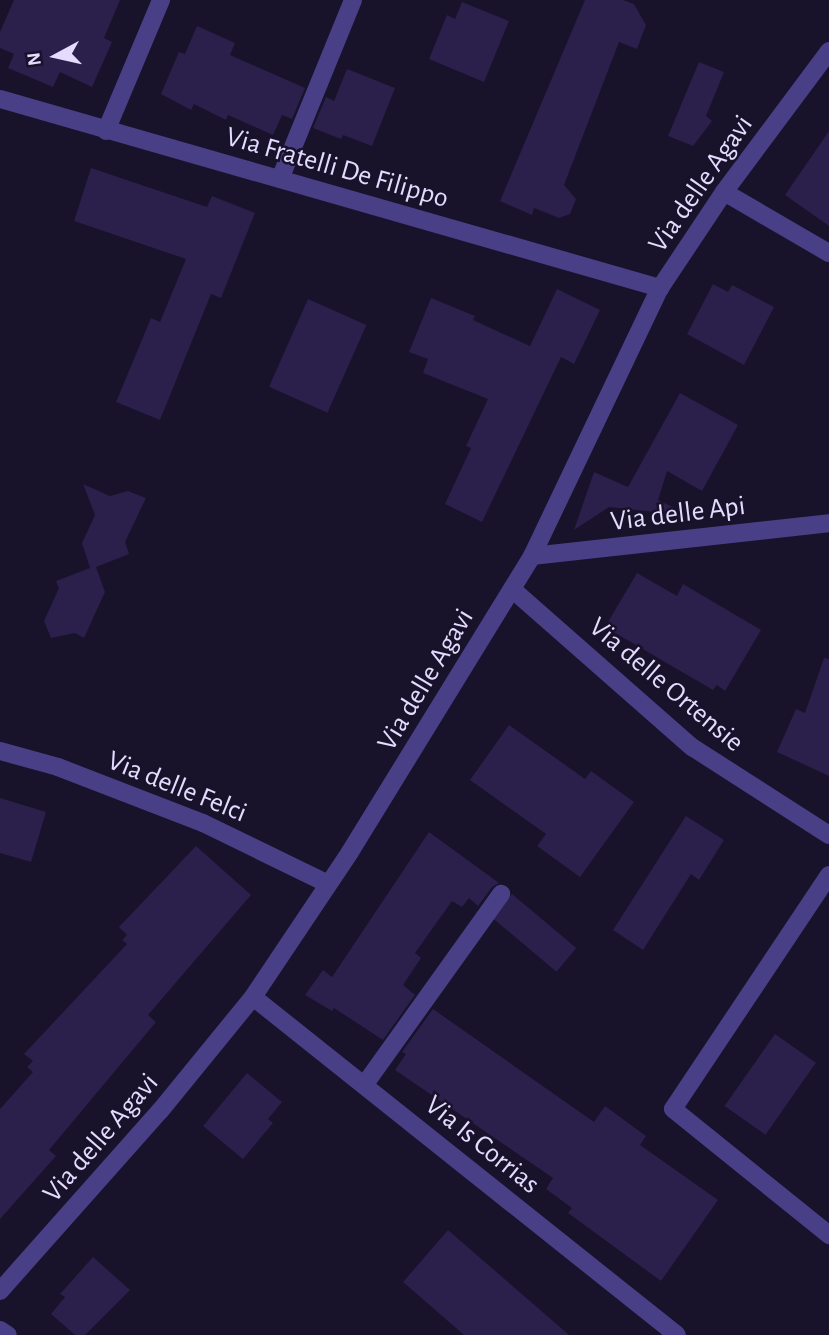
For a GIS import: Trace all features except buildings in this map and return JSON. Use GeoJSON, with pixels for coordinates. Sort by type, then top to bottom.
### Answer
{"type":"FeatureCollection","features":[{"type":"Feature","properties":{"kind":"street"},"geometry":{"type":"LineString","coordinates":[[106,131],[161,0]]}},
{"type":"Feature","properties":{"kind":"street"},"geometry":{"type":"LineString","coordinates":[[280,179],[353,0]]}},
{"type":"Feature","properties":{"kind":"street","name":"Via delle Agavi"},"geometry":{"type":"LineString","coordinates":[[0,1291],[160,1111],[253,997],[328,884],[532,556],[660,288],[724,192],[829,51]]}},
{"type":"Feature","properties":{"kind":"street","name":"Via Fratelli De Filippo"},"geometry":{"type":"LineString","coordinates":[[0,99],[660,288]]}},
{"type":"Feature","properties":{"kind":"street"},"geometry":{"type":"LineString","coordinates":[[724,192],[829,253]]}},
{"type":"Feature","properties":{"kind":"street","name":"Via delle Api"},"geometry":{"type":"LineString","coordinates":[[532,556],[829,523]]}},
{"type":"Feature","properties":{"kind":"street","name":"Via delle Ortensie"},"geometry":{"type":"LineString","coordinates":[[512,589],[692,747],[829,835]]}},
{"type":"Feature","properties":{"kind":"street","name":"Via delle Felci"},"geometry":{"type":"LineString","coordinates":[[0,751],[58,767],[203,823],[328,884]]}},
{"type":"Feature","properties":{"kind":"street"},"geometry":{"type":"LineString","coordinates":[[829,875],[673,1109],[829,1235]]}},
{"type":"Feature","properties":{"kind":"street"},"geometry":{"type":"LineString","coordinates":[[365,1084],[500,894]]}},
{"type":"Feature","properties":{"kind":"street","name":"Via Is Corrias"},"geometry":{"type":"LineString","coordinates":[[253,997],[677,1335]]}},
{"type":"Feature","properties":{"kind":"street"},"geometry":{"type":"LineString","coordinates":[[0,1330],[8,1335]]}}]}
